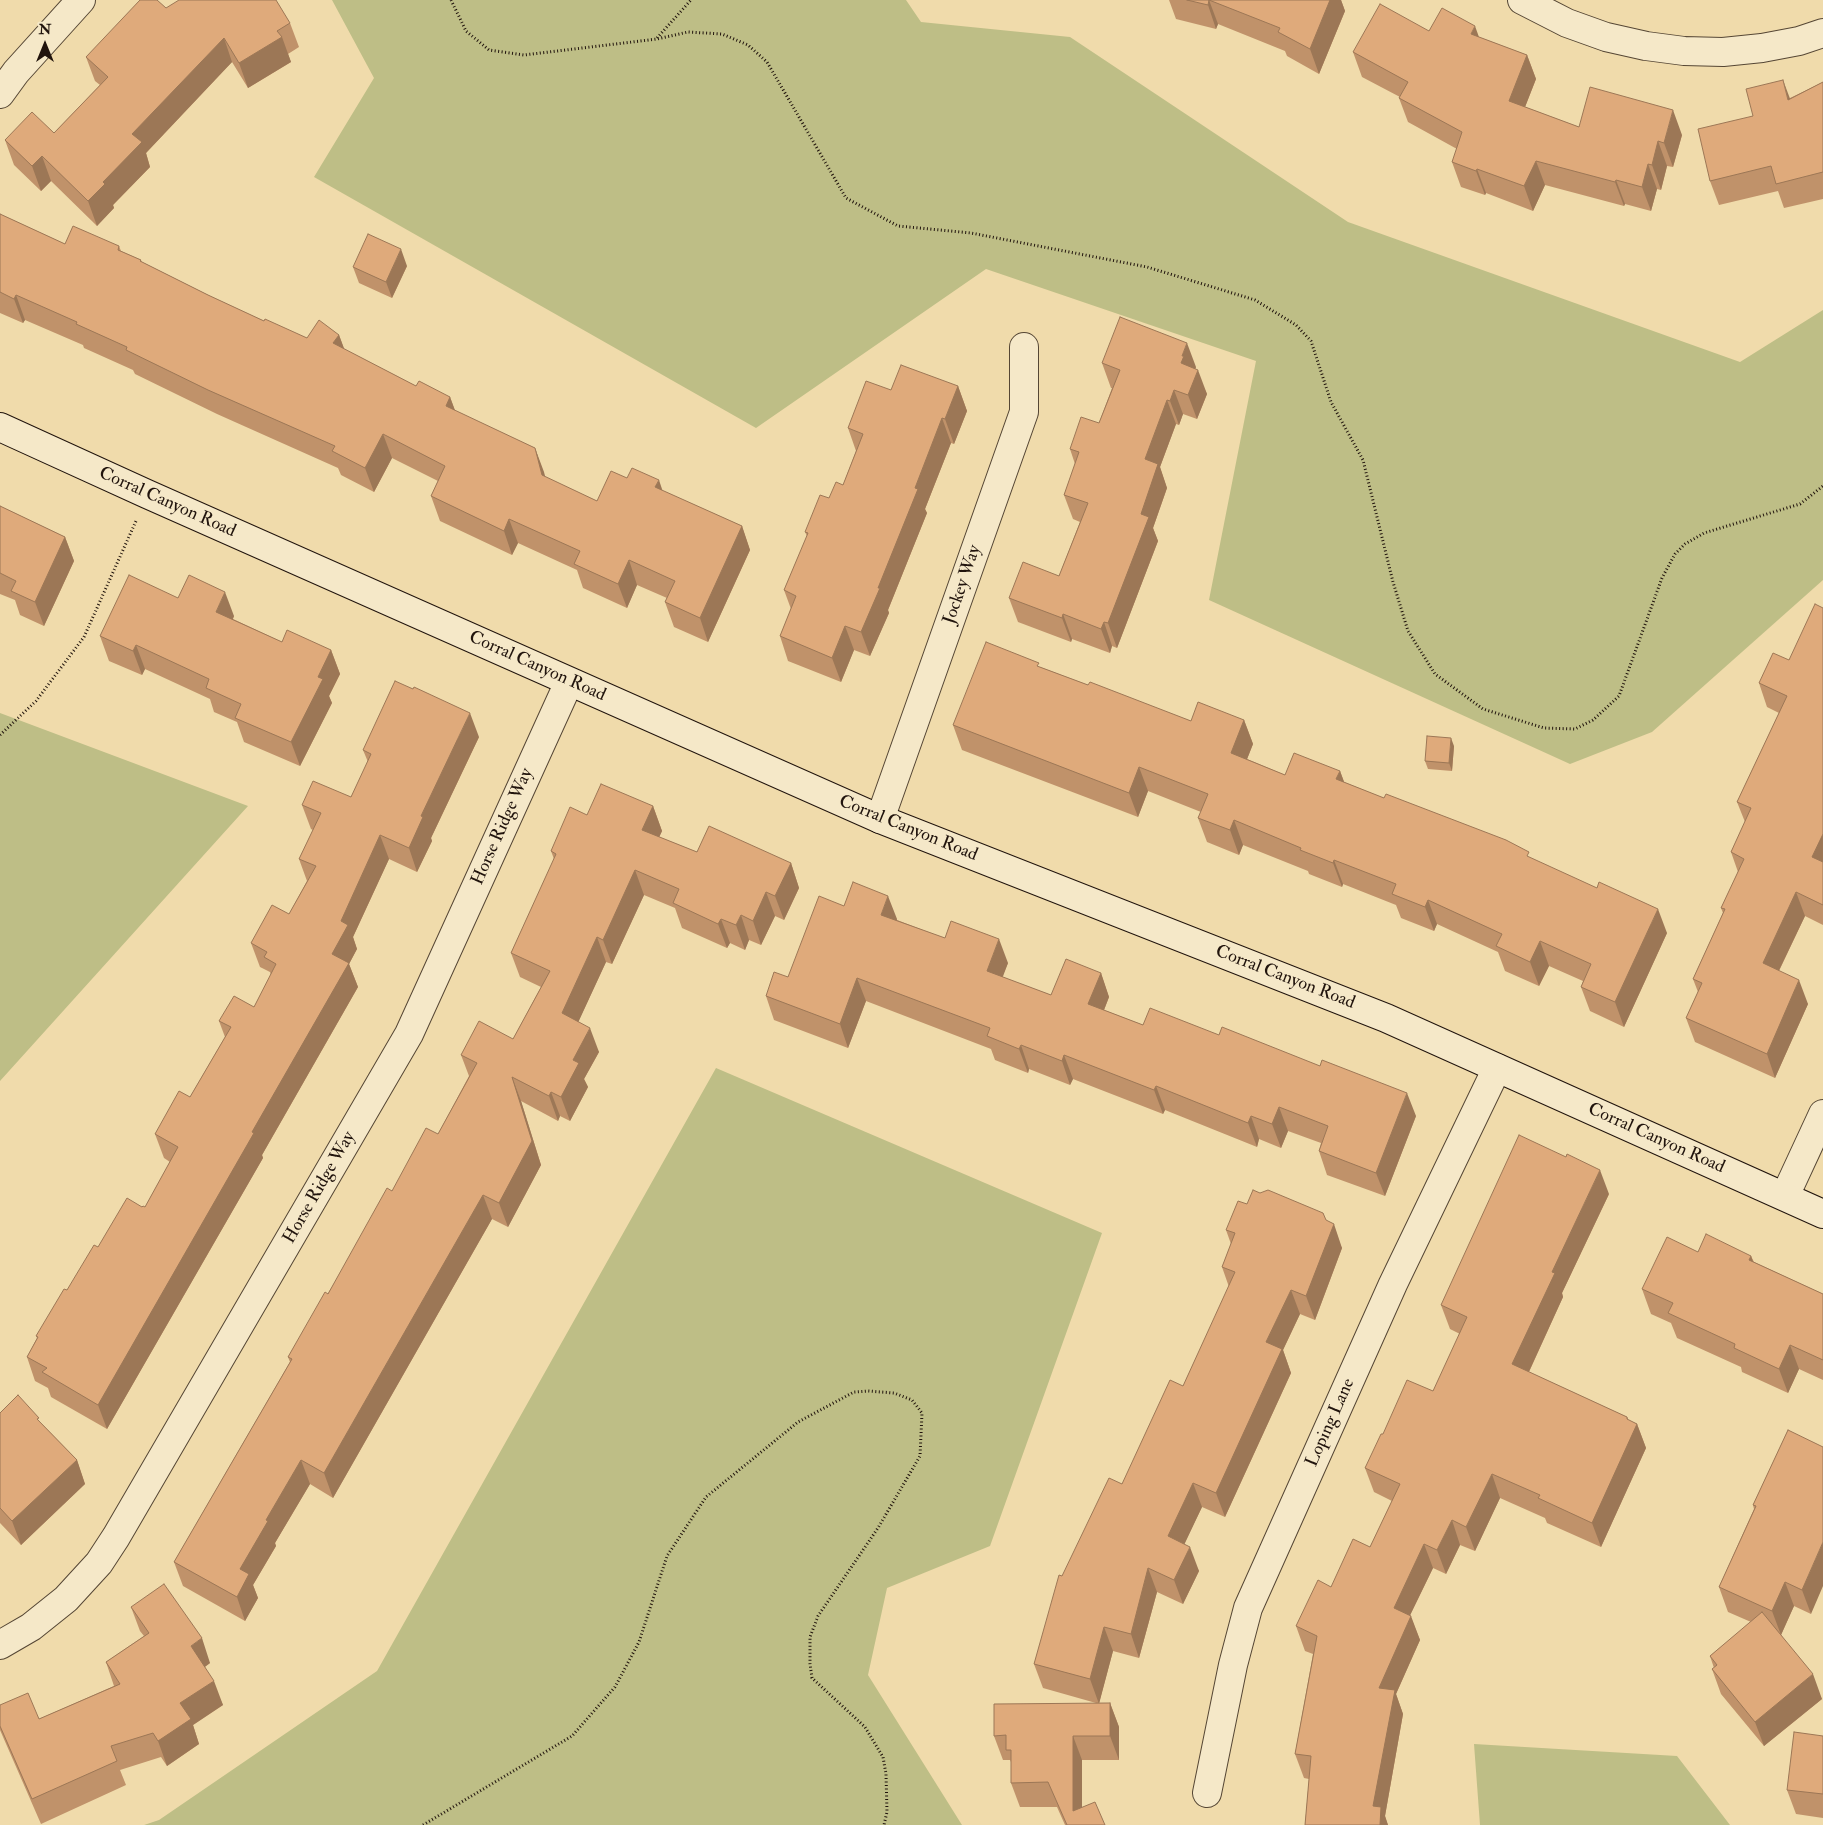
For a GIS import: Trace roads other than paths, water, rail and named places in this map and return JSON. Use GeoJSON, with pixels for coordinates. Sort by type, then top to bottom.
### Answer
{"type":"FeatureCollection","features":[{"type":"Feature","properties":{"kind":"street"},"geometry":{"type":"LineString","coordinates":[[0,94],[16,72],[81,0]]}},
{"type":"Feature","properties":{"kind":"street"},"geometry":{"type":"LineString","coordinates":[[1522,0],[1567,24],[1606,37],[1646,46],[1684,51],[1723,52],[1762,48],[1799,41],[1823,33]]}},
{"type":"Feature","properties":{"kind":"street","name":"Jockey Way"},"geometry":{"type":"LineString","coordinates":[[880,819],[1024,412],[1024,347]]}},
{"type":"Feature","properties":{"kind":"street","name":"Corral Canyon Road"},"geometry":{"type":"LineString","coordinates":[[0,427],[880,819],[1386,1018],[1823,1214]]}},
{"type":"Feature","properties":{"kind":"street","name":"Horse Ridge Way"},"geometry":{"type":"LineString","coordinates":[[0,1645],[31,1627],[66,1600],[99,1563],[121,1529],[410,1034],[569,682]]}},
{"type":"Feature","properties":{"kind":"street","name":"Loping Lane"},"geometry":{"type":"LineString","coordinates":[[1207,1793],[1233,1665],[1248,1608],[1393,1284],[1497,1068]]}},
{"type":"Feature","properties":{"kind":"street"},"geometry":{"type":"LineString","coordinates":[[1785,1196],[1823,1114]]}}]}
